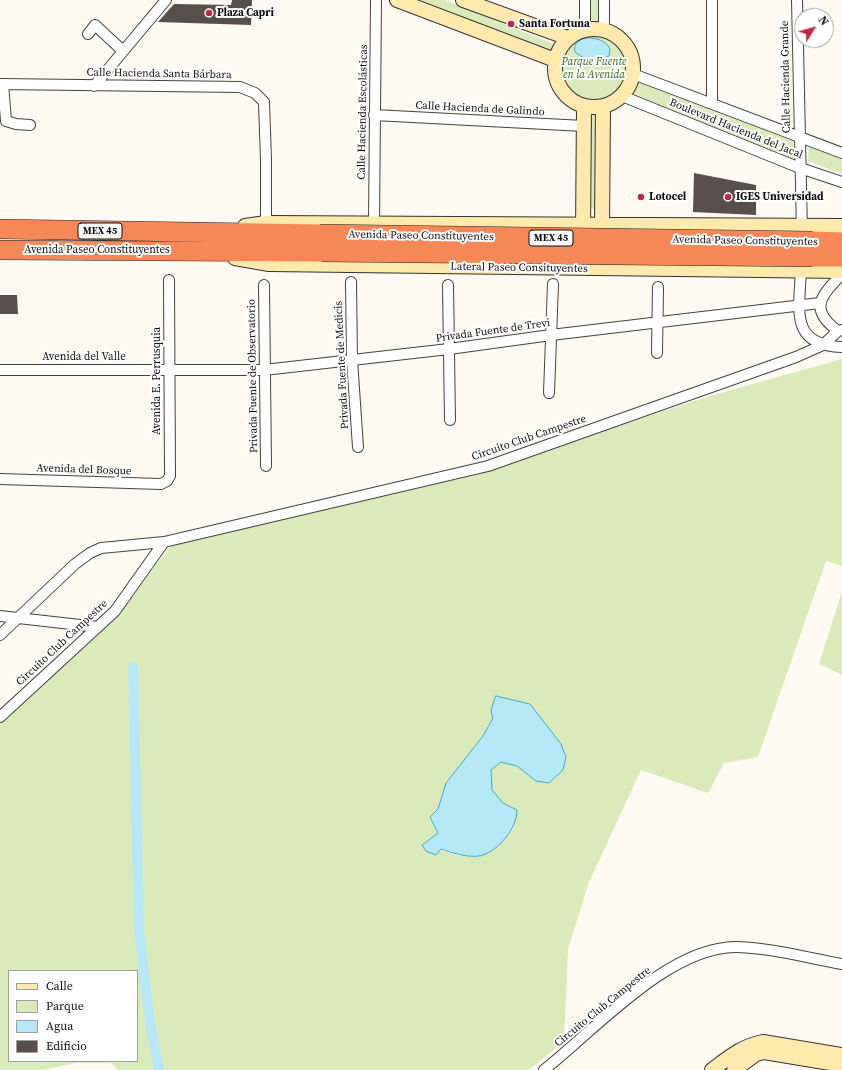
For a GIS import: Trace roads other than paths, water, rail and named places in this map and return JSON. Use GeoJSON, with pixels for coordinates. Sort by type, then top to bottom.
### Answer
{"type":"FeatureCollection","features":[{"type":"Feature","properties":{"kind":"highway","name":"Avenida Paseo Constituyentes"},"geometry":{"type":"LineString","coordinates":[[0,229],[198,241],[321,243],[842,258]]}},
{"type":"Feature","properties":{"kind":"highway","name":"Avenida Paseo Constituyentes"},"geometry":{"type":"LineString","coordinates":[[0,250],[198,241]]}},
{"type":"Feature","properties":{"kind":"highway","name":"Avenida Paseo Constituyentes"},"geometry":{"type":"LineString","coordinates":[[321,243],[842,242]]}},
{"type":"Feature","properties":{"kind":"main road"},"geometry":{"type":"LineString","coordinates":[[397,0],[555,60]]}},
{"type":"Feature","properties":{"kind":"main road"},"geometry":{"type":"LineString","coordinates":[[463,0],[568,38]]}},
{"type":"Feature","properties":{"kind":"main road"},"geometry":{"type":"LineString","coordinates":[[585,30],[604,30],[618,38],[627,48],[632,60],[633,74],[629,86],[622,96],[613,103],[603,107],[584,107],[569,99],[560,88],[555,74],[555,60],[560,48],[568,38],[585,30]]}},
{"type":"Feature","properties":{"kind":"main road"},"geometry":{"type":"LineString","coordinates":[[582,269],[584,107]]}},
{"type":"Feature","properties":{"kind":"main road"},"geometry":{"type":"LineString","coordinates":[[602,225],[603,107]]}},
{"type":"Feature","properties":{"kind":"main road"},"geometry":{"type":"LineString","coordinates":[[198,241],[266,223],[842,226]]}},
{"type":"Feature","properties":{"kind":"main road","name":"Lateral Paseo Consituyentes"},"geometry":{"type":"LineString","coordinates":[[198,241],[269,264],[842,273]]}},
{"type":"Feature","properties":{"kind":"main road"},"geometry":{"type":"LineString","coordinates":[[712,1070],[737,1051],[752,1044],[762,1042],[842,1055]]}},
{"type":"Feature","properties":{"kind":"main road"},"geometry":{"type":"LineString","coordinates":[[734,1070],[756,1054],[764,1052],[842,1064]]}},
{"type":"Feature","properties":{"kind":"street"},"geometry":{"type":"LineString","coordinates":[[94,86],[166,0]]}},
{"type":"Feature","properties":{"kind":"street","name":"Calle Hacienda Escolásticas"},"geometry":{"type":"LineString","coordinates":[[374,224],[376,0]]}},
{"type":"Feature","properties":{"kind":"street"},"geometry":{"type":"LineString","coordinates":[[585,0],[585,30]]}},
{"type":"Feature","properties":{"kind":"street"},"geometry":{"type":"LineString","coordinates":[[604,0],[604,30]]}},
{"type":"Feature","properties":{"kind":"street"},"geometry":{"type":"LineString","coordinates":[[712,0],[712,103]]}},
{"type":"Feature","properties":{"kind":"street","name":"Calle Hacienda Grande"},"geometry":{"type":"LineString","coordinates":[[796,0],[802,226]]}},
{"type":"Feature","properties":{"kind":"street"},"geometry":{"type":"LineString","coordinates":[[88,34],[95,25],[123,51]]}},
{"type":"Feature","properties":{"kind":"street","name":"Boulevard Hacienda del Jacal"},"geometry":{"type":"LineString","coordinates":[[633,74],[842,153]]}},
{"type":"Feature","properties":{"kind":"street"},"geometry":{"type":"LineString","coordinates":[[2,84],[6,121],[16,124],[30,125]]}},
{"type":"Feature","properties":{"kind":"street","name":"Calle Hacienda Santa Bárbara"},"geometry":{"type":"LineString","coordinates":[[2,84],[240,87],[254,93],[264,102],[266,223]]}},
{"type":"Feature","properties":{"kind":"street","name":"Boulevard Hacienda del Jacal"},"geometry":{"type":"LineString","coordinates":[[622,96],[800,168],[842,182]]}},
{"type":"Feature","properties":{"kind":"street","name":"Calle Hacienda de Galindo"},"geometry":{"type":"LineString","coordinates":[[374,115],[584,126]]}},
{"type":"Feature","properties":{"kind":"street"},"geometry":{"type":"LineString","coordinates":[[802,226],[800,306],[802,326],[809,339],[823,346]]}},
{"type":"Feature","properties":{"kind":"street"},"geometry":{"type":"LineString","coordinates":[[840,330],[822,317],[820,303],[826,291],[842,273]]}},
{"type":"Feature","properties":{"kind":"street","name":"Avenida E. Perrusquia"},"geometry":{"type":"LineString","coordinates":[[167,481],[170,476],[168,369],[169,280]]}},
{"type":"Feature","properties":{"kind":"street","name":"Privada Fuente de Medicis"},"geometry":{"type":"LineString","coordinates":[[351,282],[352,360],[358,447]]}},
{"type":"Feature","properties":{"kind":"street"},"geometry":{"type":"LineString","coordinates":[[549,393],[553,284]]}},
{"type":"Feature","properties":{"kind":"street","name":"Privada Fuente de Observatorio"},"geometry":{"type":"LineString","coordinates":[[264,285],[266,466]]}},
{"type":"Feature","properties":{"kind":"street"},"geometry":{"type":"LineString","coordinates":[[448,285],[450,420]]}},
{"type":"Feature","properties":{"kind":"street"},"geometry":{"type":"LineString","coordinates":[[657,353],[658,286]]}},
{"type":"Feature","properties":{"kind":"street","name":"Privada Fuente de Trevi"},"geometry":{"type":"LineString","coordinates":[[168,369],[264,370],[449,349],[551,335],[820,303]]}},
{"type":"Feature","properties":{"kind":"street","name":"Circuito Club Campestre"},"geometry":{"type":"LineString","coordinates":[[0,635],[75,564],[90,553],[101,548],[164,542],[488,466],[796,357],[823,346],[840,330]]}},
{"type":"Feature","properties":{"kind":"street","name":"Circuito Club Campestre"},"geometry":{"type":"LineString","coordinates":[[823,346],[842,347]]}},
{"type":"Feature","properties":{"kind":"street","name":"Avenida del Valle"},"geometry":{"type":"LineString","coordinates":[[0,370],[168,369]]}},
{"type":"Feature","properties":{"kind":"street","name":"Avenida del Bosque"},"geometry":{"type":"LineString","coordinates":[[0,479],[161,484],[167,481]]}},
{"type":"Feature","properties":{"kind":"street","name":"Circuito Club Campestre"},"geometry":{"type":"LineString","coordinates":[[0,718],[115,612],[164,542]]}},
{"type":"Feature","properties":{"kind":"street"},"geometry":{"type":"LineString","coordinates":[[0,616],[98,627]]}},
{"type":"Feature","properties":{"kind":"street","name":"Circuito Club Campestre"},"geometry":{"type":"LineString","coordinates":[[544,1070],[644,986],[682,961],[711,950],[737,947],[784,953],[842,964]]}},
{"type":"Feature","properties":{"kind":"water"},"geometry":{"type":"Polygon","coordinates":[[[585,38],[592,38],[606,43],[610,49],[609,56],[598,61],[585,59],[575,52],[577,43],[585,38]]]}},
{"type":"Feature","properties":{"kind":"water"},"geometry":{"type":"Polygon","coordinates":[[[496,696],[530,704],[561,744],[566,757],[563,770],[549,783],[536,781],[517,766],[501,762],[491,770],[492,790],[503,803],[517,810],[514,823],[507,836],[492,851],[481,856],[463,855],[441,849],[436,855],[426,851],[422,845],[438,833],[430,817],[438,809],[446,783],[483,736],[493,718],[491,711],[496,696]]]}},
{"type":"Feature","properties":{"kind":"waterway"},"geometry":{"type":"LineString","coordinates":[[133,667],[139,930],[150,1023],[159,1070]]}},
{"type":"Feature","properties":{"kind":"place","name":"Plaza Capri"},"geometry":{"type":"Point","coordinates":[209,13]}},
{"type":"Feature","properties":{"kind":"place","name":"Santa Fortuna"},"geometry":{"type":"Point","coordinates":[511,24]}},
{"type":"Feature","properties":{"kind":"place","name":"Lotocel"},"geometry":{"type":"Point","coordinates":[641,197]}},
{"type":"Feature","properties":{"kind":"place","name":"IGES Universidad"},"geometry":{"type":"Point","coordinates":[728,197]}},
{"type":"Feature","properties":{"kind":"park label","name":"Parque Fuente en la Avenida"},"geometry":{"type":"Point","coordinates":[594,68]}}]}
